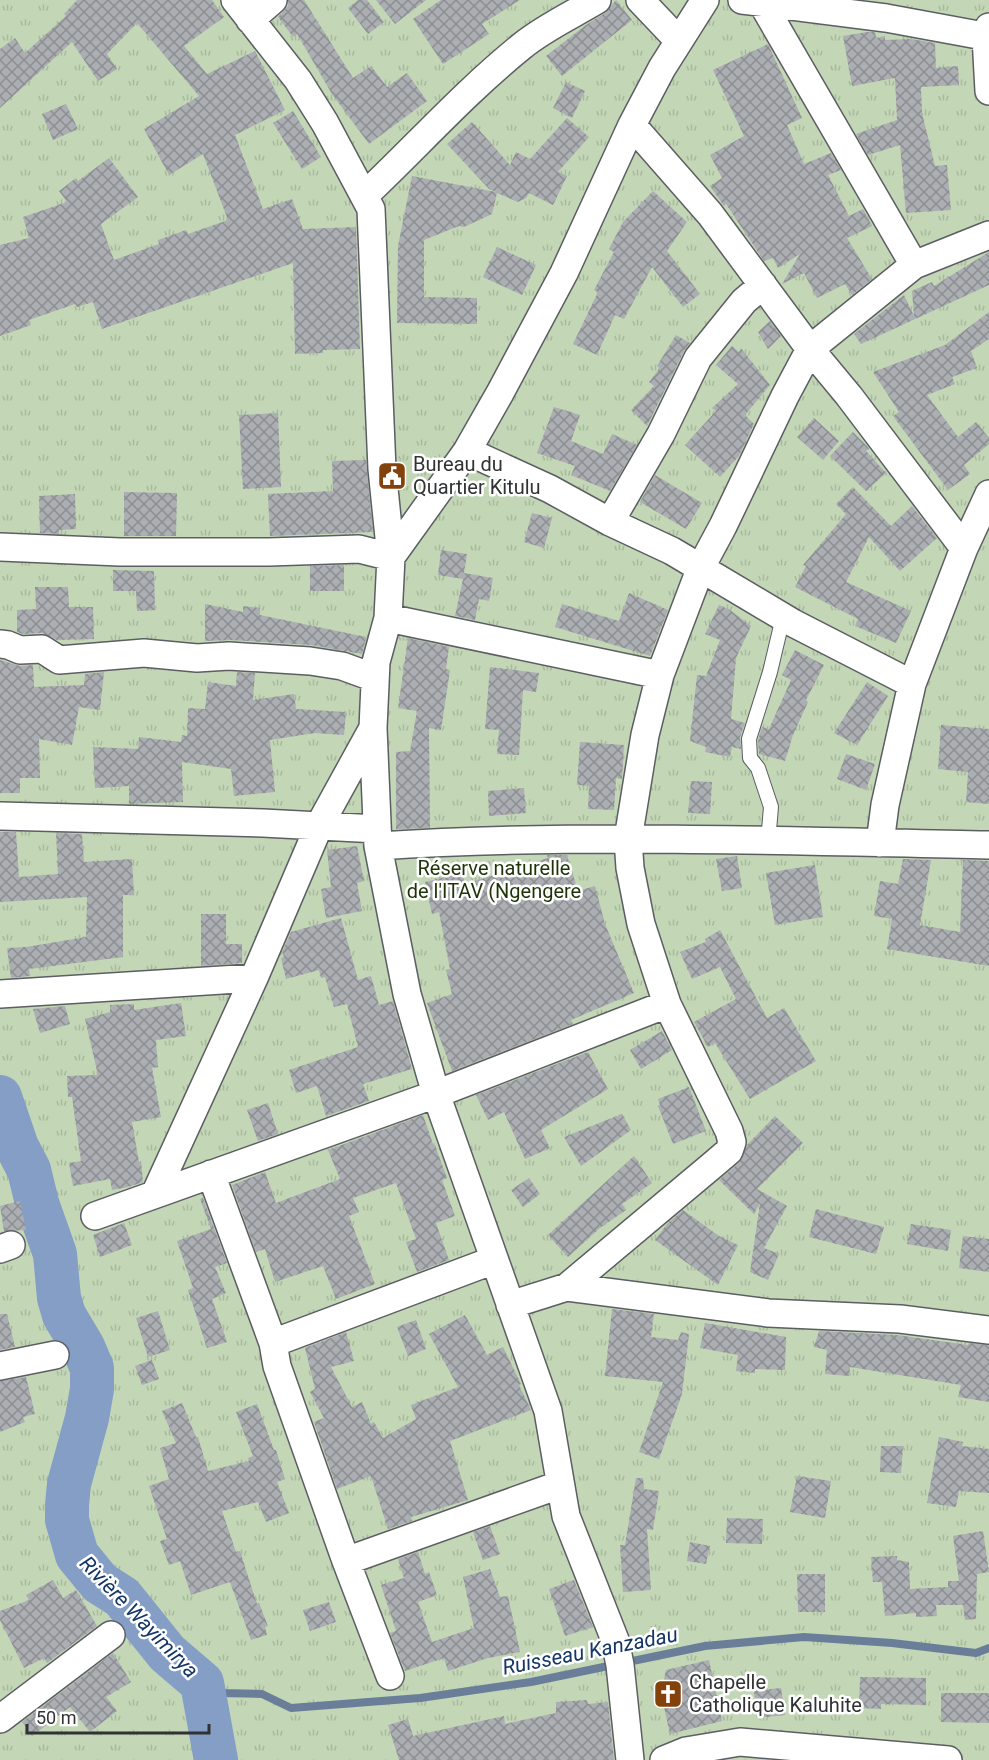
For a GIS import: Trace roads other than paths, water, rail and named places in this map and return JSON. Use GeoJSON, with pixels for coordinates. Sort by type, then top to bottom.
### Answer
{"type":"FeatureCollection","features":[{"type":"Feature","properties":{"kind":"street"},"geometry":{"type":"LineString","coordinates":[[273,0],[242,10],[298,80],[371,209],[382,469],[391,557],[388,618],[376,662],[375,678],[373,728],[377,837],[407,994],[436,1094],[548,1411],[566,1516],[615,1640],[620,1665],[630,1760]]}},
{"type":"Feature","properties":{"kind":"street"},"geometry":{"type":"LineString","coordinates":[[355,178],[414,149],[467,92],[524,44],[597,0]]}},
{"type":"Feature","properties":{"kind":"street"},"geometry":{"type":"LineString","coordinates":[[640,0],[679,41]]}},
{"type":"Feature","properties":{"kind":"street"},"geometry":{"type":"LineString","coordinates":[[391,557],[467,451],[564,273],[632,125],[662,68],[705,0]]}},
{"type":"Feature","properties":{"kind":"street"},"geometry":{"type":"LineString","coordinates":[[752,2],[988,33],[989,91]]}},
{"type":"Feature","properties":{"kind":"street"},"geometry":{"type":"LineString","coordinates":[[752,2],[914,265]]}},
{"type":"Feature","properties":{"kind":"street"},"geometry":{"type":"LineString","coordinates":[[632,125],[710,214],[810,349],[849,396],[964,548]]}},
{"type":"Feature","properties":{"kind":"street"},"geometry":{"type":"LineString","coordinates":[[510,1305],[567,1287],[729,1151],[732,1142],[729,1131],[667,1004],[641,924],[634,893],[628,839],[645,735],[660,675],[701,567],[810,349],[914,265],[989,235]]}},
{"type":"Feature","properties":{"kind":"street"},"geometry":{"type":"LineString","coordinates":[[610,522],[661,434],[698,358],[744,301],[763,285]]}},
{"type":"Feature","properties":{"kind":"street"},"geometry":{"type":"LineString","coordinates":[[467,451],[550,489],[610,522],[672,551],[783,617],[912,684]]}},
{"type":"Feature","properties":{"kind":"street"},"geometry":{"type":"LineString","coordinates":[[880,843],[885,806],[912,684],[964,548],[989,494]]}},
{"type":"Feature","properties":{"kind":"street"},"geometry":{"type":"LineString","coordinates":[[0,547],[120,552],[269,552],[359,549],[391,557]]}},
{"type":"Feature","properties":{"kind":"street"},"geometry":{"type":"LineString","coordinates":[[388,618],[660,675]]}},
{"type":"Feature","properties":{"kind":"street"},"geometry":{"type":"LineString","coordinates":[[0,644],[20,650],[42,649],[59,660],[144,653],[197,658],[239,657],[310,661],[342,666],[375,678]]}},
{"type":"Feature","properties":{"kind":"street"},"geometry":{"type":"LineString","coordinates":[[155,1194],[254,978],[319,826],[373,728]]}},
{"type":"Feature","properties":{"kind":"street"},"geometry":{"type":"LineString","coordinates":[[0,816],[319,826],[377,837],[476,840],[628,839],[989,845]]}},
{"type":"Feature","properties":{"kind":"street"},"geometry":{"type":"LineString","coordinates":[[0,994],[254,978]]}},
{"type":"Feature","properties":{"kind":"street"},"geometry":{"type":"LineString","coordinates":[[95,1216],[436,1094],[667,1004]]}},
{"type":"Feature","properties":{"kind":"street"},"geometry":{"type":"LineString","coordinates":[[211,1174],[273,1343],[277,1366],[346,1561],[390,1676]]}},
{"type":"Feature","properties":{"kind":"street"},"geometry":{"type":"LineString","coordinates":[[273,1343],[494,1260]]}},
{"type":"Feature","properties":{"kind":"street"},"geometry":{"type":"LineString","coordinates":[[567,1287],[768,1313],[900,1319],[989,1330]]}},
{"type":"Feature","properties":{"kind":"street"},"geometry":{"type":"LineString","coordinates":[[0,1366],[55,1355]]}},
{"type":"Feature","properties":{"kind":"street"},"geometry":{"type":"LineString","coordinates":[[346,1561],[559,1485]]}},
{"type":"Feature","properties":{"kind":"street"},"geometry":{"type":"LineString","coordinates":[[0,1719],[111,1635]]}},
{"type":"Feature","properties":{"kind":"street"},"geometry":{"type":"LineString","coordinates":[[664,1760],[686,1751],[740,1743],[869,1756],[948,1760]]}},
{"type":"Feature","properties":{"kind":"lane"},"geometry":{"type":"LineString","coordinates":[[768,842],[771,807],[758,768],[750,758],[749,739],[770,672],[783,617]]}},
{"type":"Feature","properties":{"kind":"waterway","name":"Rivière Wayimirya"},"geometry":{"type":"LineString","coordinates":[[0,1097],[17,1147],[29,1170],[37,1203],[55,1254],[59,1298],[64,1315],[83,1347],[92,1368],[92,1389],[87,1418],[69,1484],[67,1505],[67,1520],[77,1555],[100,1583],[122,1597],[167,1653],[202,1683],[216,1760]]}},
{"type":"Feature","properties":{"kind":"waterway","name":"Ruisseau Kanzadau"},"geometry":{"type":"LineString","coordinates":[[202,1683],[221,1693],[262,1694],[291,1708],[420,1698],[531,1682],[705,1646],[804,1637],[892,1643],[976,1653],[989,1648]]}},
{"type":"Feature","properties":{"kind":"place","name":"Bureau du Quartier Kitulu"},"geometry":{"type":"Point","coordinates":[392,476]}},
{"type":"Feature","properties":{"kind":"place","name":"Chapelle Catholique Kaluhite"},"geometry":{"type":"Point","coordinates":[668,1694]}},
{"type":"Feature","properties":{"kind":"park label","name":"Réserve naturelle de l'ITAV (Ngengere"},"geometry":{"type":"Point","coordinates":[494,880]}}]}
